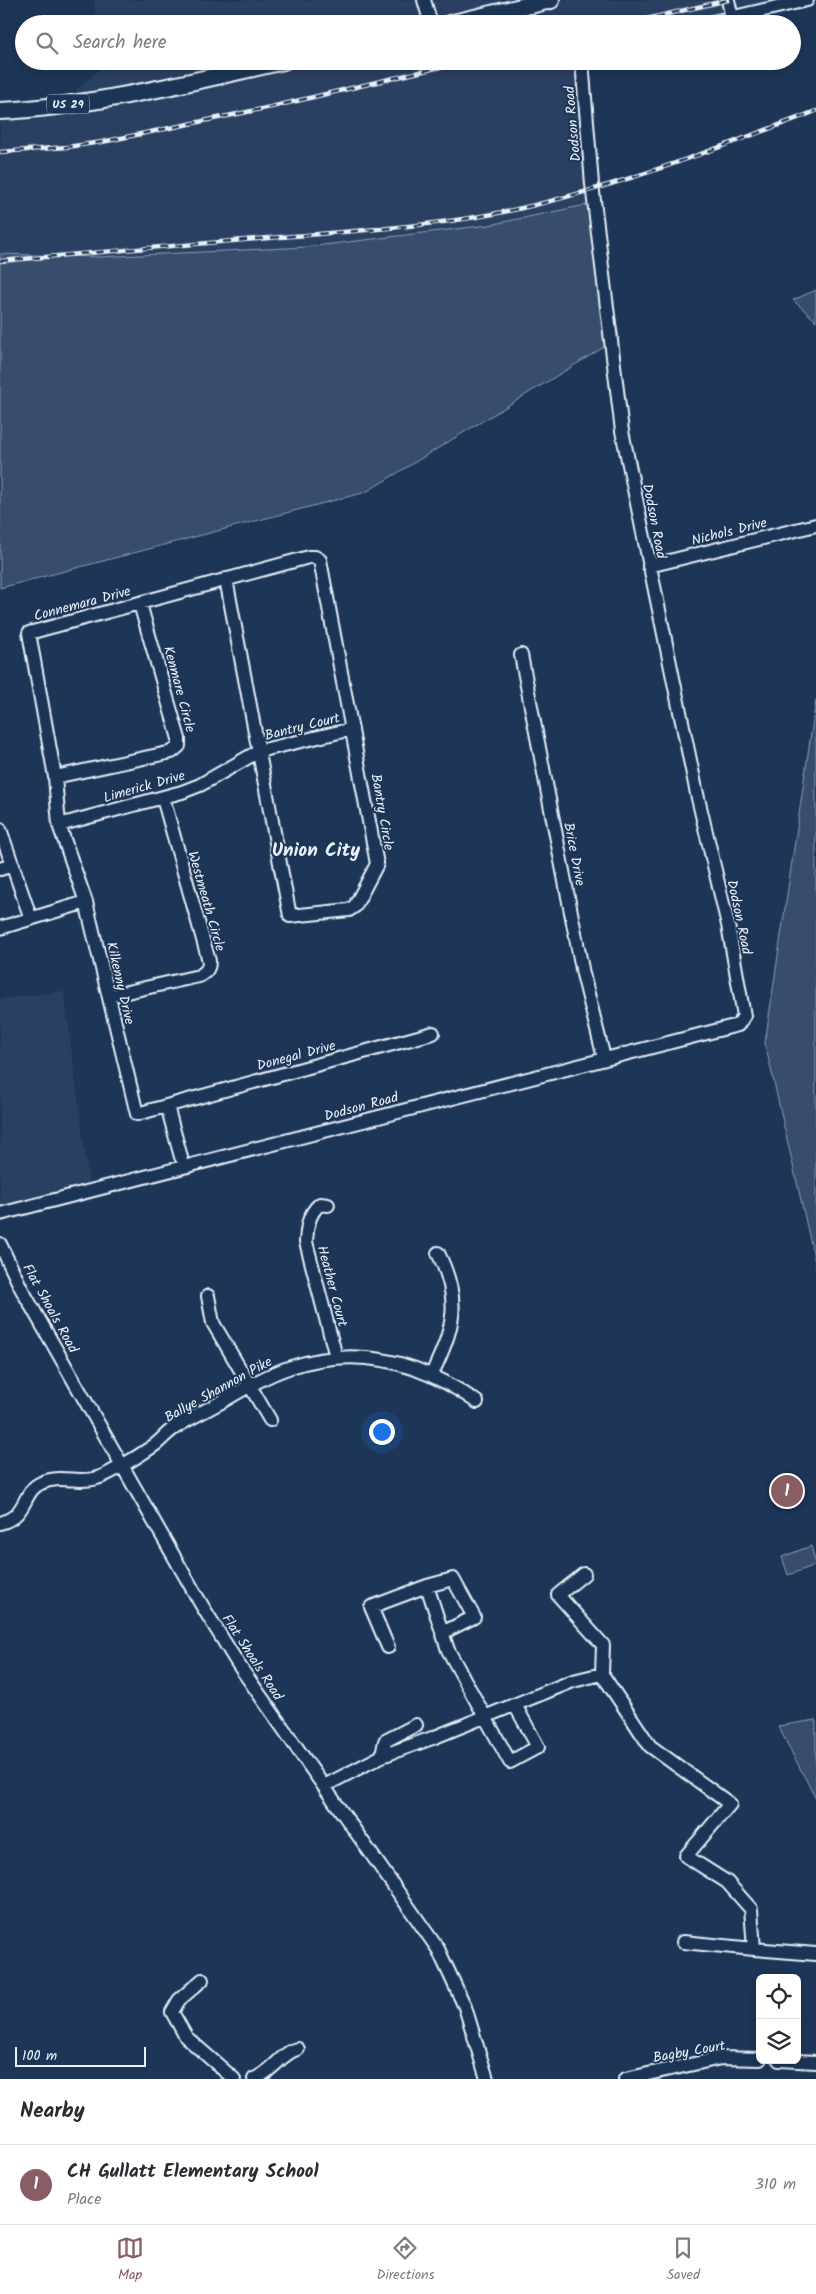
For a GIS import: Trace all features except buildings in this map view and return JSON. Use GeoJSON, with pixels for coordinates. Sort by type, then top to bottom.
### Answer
{"type":"FeatureCollection","features":[{"type":"Feature","properties":{"kind":"main road"},"geometry":{"type":"LineString","coordinates":[[487,15],[550,0]]}},
{"type":"Feature","properties":{"kind":"main road","name":"US 29"},"geometry":{"type":"LineString","coordinates":[[0,111],[40,108],[136,94],[244,70]]}},
{"type":"Feature","properties":{"kind":"street"},"geometry":{"type":"LineString","coordinates":[[424,0],[428,15]]}},
{"type":"Feature","properties":{"kind":"street"},"geometry":{"type":"LineString","coordinates":[[728,0],[731,15]]}},
{"type":"Feature","properties":{"kind":"street"},"geometry":{"type":"LineString","coordinates":[[744,15],[807,0]]}},
{"type":"Feature","properties":{"kind":"street","name":"Dodson Road"},"geometry":{"type":"LineString","coordinates":[[0,1214],[738,1025],[744,1016],[728,925],[697,794],[622,431],[592,184],[583,70]]}},
{"type":"Feature","properties":{"kind":"street","name":"Nichols Drive"},"geometry":{"type":"LineString","coordinates":[[649,566],[816,525]]}},
{"type":"Feature","properties":{"kind":"street","name":"Bantry Circle"},"geometry":{"type":"LineString","coordinates":[[309,557],[315,557],[320,560],[377,864],[355,906],[350,910],[290,916],[226,579],[309,557]]}},
{"type":"Feature","properties":{"kind":"street","name":"Connemara Drive"},"geometry":{"type":"LineString","coordinates":[[55,777],[28,633],[226,579]]}},
{"type":"Feature","properties":{"kind":"street","name":"Kenmare Circle"},"geometry":{"type":"LineString","coordinates":[[55,777],[172,752],[179,746],[179,739],[140,604]]}},
{"type":"Feature","properties":{"kind":"street","name":"Brice Drive"},"geometry":{"type":"LineString","coordinates":[[521,655],[583,974],[604,1058]]}},
{"type":"Feature","properties":{"kind":"street","name":"Bantry Court"},"geometry":{"type":"LineString","coordinates":[[259,752],[352,729]]}},
{"type":"Feature","properties":{"kind":"street","name":"Limerick Drive"},"geometry":{"type":"LineString","coordinates":[[59,825],[162,798],[200,785],[259,752]]}},
{"type":"Feature","properties":{"kind":"street","name":"Kilkenny Drive"},"geometry":{"type":"LineString","coordinates":[[55,777],[59,825],[86,902],[137,1114],[168,1106]]}},
{"type":"Feature","properties":{"kind":"street","name":"Westmeath Circle"},"geometry":{"type":"LineString","coordinates":[[108,996],[199,976],[206,973],[209,967],[209,961],[162,798]]}},
{"type":"Feature","properties":{"kind":"street"},"geometry":{"type":"LineString","coordinates":[[0,829],[31,919]]}},
{"type":"Feature","properties":{"kind":"street"},"geometry":{"type":"LineString","coordinates":[[0,869],[13,865]]}},
{"type":"Feature","properties":{"kind":"street"},"geometry":{"type":"LineString","coordinates":[[0,928],[86,902]]}},
{"type":"Feature","properties":{"kind":"street","name":"Donegal Drive"},"geometry":{"type":"LineString","coordinates":[[168,1106],[433,1033]]}},
{"type":"Feature","properties":{"kind":"street"},"geometry":{"type":"LineString","coordinates":[[168,1106],[181,1157]]}},
{"type":"Feature","properties":{"kind":"street","name":"Heather Court"},"geometry":{"type":"LineString","coordinates":[[328,1205],[320,1204],[314,1210],[307,1226],[306,1242],[336,1357]]}},
{"type":"Feature","properties":{"kind":"street","name":"Flat Shoals Road"},"geometry":{"type":"LineString","coordinates":[[0,1244],[21,1288],[201,1604],[238,1664],[438,1949],[465,2007],[486,2079]]}},
{"type":"Feature","properties":{"kind":"street"},"geometry":{"type":"LineString","coordinates":[[432,1374],[447,1341],[453,1312],[450,1282],[438,1253]]}},
{"type":"Feature","properties":{"kind":"street"},"geometry":{"type":"LineString","coordinates":[[208,1296],[213,1323],[270,1420]]}},
{"type":"Feature","properties":{"kind":"street","name":"Ballye Shannon Pike"},"geometry":{"type":"LineString","coordinates":[[0,1523],[16,1516],[25,1505],[31,1488],[41,1482],[52,1479],[97,1478],[157,1443],[172,1430],[250,1386],[291,1367],[336,1357],[382,1359],[412,1366],[432,1374],[456,1386],[477,1402]]}},
{"type":"Feature","properties":{"kind":"street"},"geometry":{"type":"LineString","coordinates":[[584,1574],[558,1595],[603,1645],[602,1674],[650,1746],[730,1804],[686,1856],[727,1882],[751,1909],[754,1949]]}},
{"type":"Feature","properties":{"kind":"street"},"geometry":{"type":"LineString","coordinates":[[388,1647],[371,1607],[427,1586],[453,1579],[474,1617],[442,1633]]}},
{"type":"Feature","properties":{"kind":"street"},"geometry":{"type":"LineString","coordinates":[[427,1586],[448,1650],[510,1762],[538,1747],[515,1705]]}},
{"type":"Feature","properties":{"kind":"street"},"geometry":{"type":"LineString","coordinates":[[324,1786],[382,1756],[573,1681],[602,1674]]}},
{"type":"Feature","properties":{"kind":"street"},"geometry":{"type":"LineString","coordinates":[[382,1756],[385,1741],[416,1725]]}},
{"type":"Feature","properties":{"kind":"street"},"geometry":{"type":"LineString","coordinates":[[684,1942],[816,1954]]}},
{"type":"Feature","properties":{"kind":"street"},"geometry":{"type":"LineString","coordinates":[[202,1980],[179,2000],[172,2012],[186,2036],[234,2079]]}},
{"type":"Feature","properties":{"kind":"street"},"geometry":{"type":"LineString","coordinates":[[254,2079],[274,2068],[288,2053],[298,2049]]}},
{"type":"Feature","properties":{"kind":"street","name":"Bagby Court"},"geometry":{"type":"LineString","coordinates":[[625,2079],[721,2058],[756,2059]]}},
{"type":"Feature","properties":{"kind":"street"},"geometry":{"type":"LineString","coordinates":[[801,2061],[816,2062]]}},
{"type":"Feature","properties":{"kind":"shaded area"},"geometry":{"type":"Polygon","coordinates":[[[94,0],[307,0],[307,2],[314,0],[816,0],[816,3],[760,15],[96,15],[94,0]]]}},
{"type":"Feature","properties":{"kind":"shaded area"},"geometry":{"type":"Polygon","coordinates":[[[99,70],[585,70],[596,203],[490,225],[307,247],[99,257],[0,254],[0,119],[65,101],[99,70]]]}},
{"type":"Feature","properties":{"kind":"shaded area"},"geometry":{"type":"Polygon","coordinates":[[[596,203],[619,338],[366,492],[0,588],[0,254],[99,257],[307,247],[489,225],[596,203]]]}},
{"type":"Feature","properties":{"kind":"shaded area"},"geometry":{"type":"Polygon","coordinates":[[[816,290],[816,321],[793,300],[816,290]]]}},
{"type":"Feature","properties":{"kind":"shaded area"},"geometry":{"type":"Polygon","coordinates":[[[816,700],[816,1266],[765,1043],[816,700]]]}},
{"type":"Feature","properties":{"kind":"shaded area"},"geometry":{"type":"Polygon","coordinates":[[[64,991],[91,1200],[0,1219],[0,999],[64,991]]]}},
{"type":"Feature","properties":{"kind":"shaded area"},"geometry":{"type":"Polygon","coordinates":[[[811,1546],[816,1565],[788,1575],[782,1557],[811,1546]]]}},
{"type":"Feature","properties":{"kind":"shaded area"},"geometry":{"type":"Polygon","coordinates":[[[816,1720],[816,1799],[778,1726],[816,1720]]]}},
{"type":"Feature","properties":{"kind":"railway"},"geometry":{"type":"LineString","coordinates":[[664,15],[728,0]]}},
{"type":"Feature","properties":{"kind":"railway"},"geometry":{"type":"LineString","coordinates":[[0,152],[67,147],[102,142],[271,107],[428,70]]}},
{"type":"Feature","properties":{"kind":"railway"},"geometry":{"type":"LineString","coordinates":[[0,261],[379,229],[437,223],[494,214],[560,199],[634,177],[816,111]]}},
{"type":"Feature","properties":{"kind":"place","name":"CH Gullatt Elementary School"},"geometry":{"type":"Point","coordinates":[787,1491]}},
{"type":"Feature","properties":{"kind":"district","name":"Union City"},"geometry":{"type":"Point","coordinates":[316,849]}}]}
